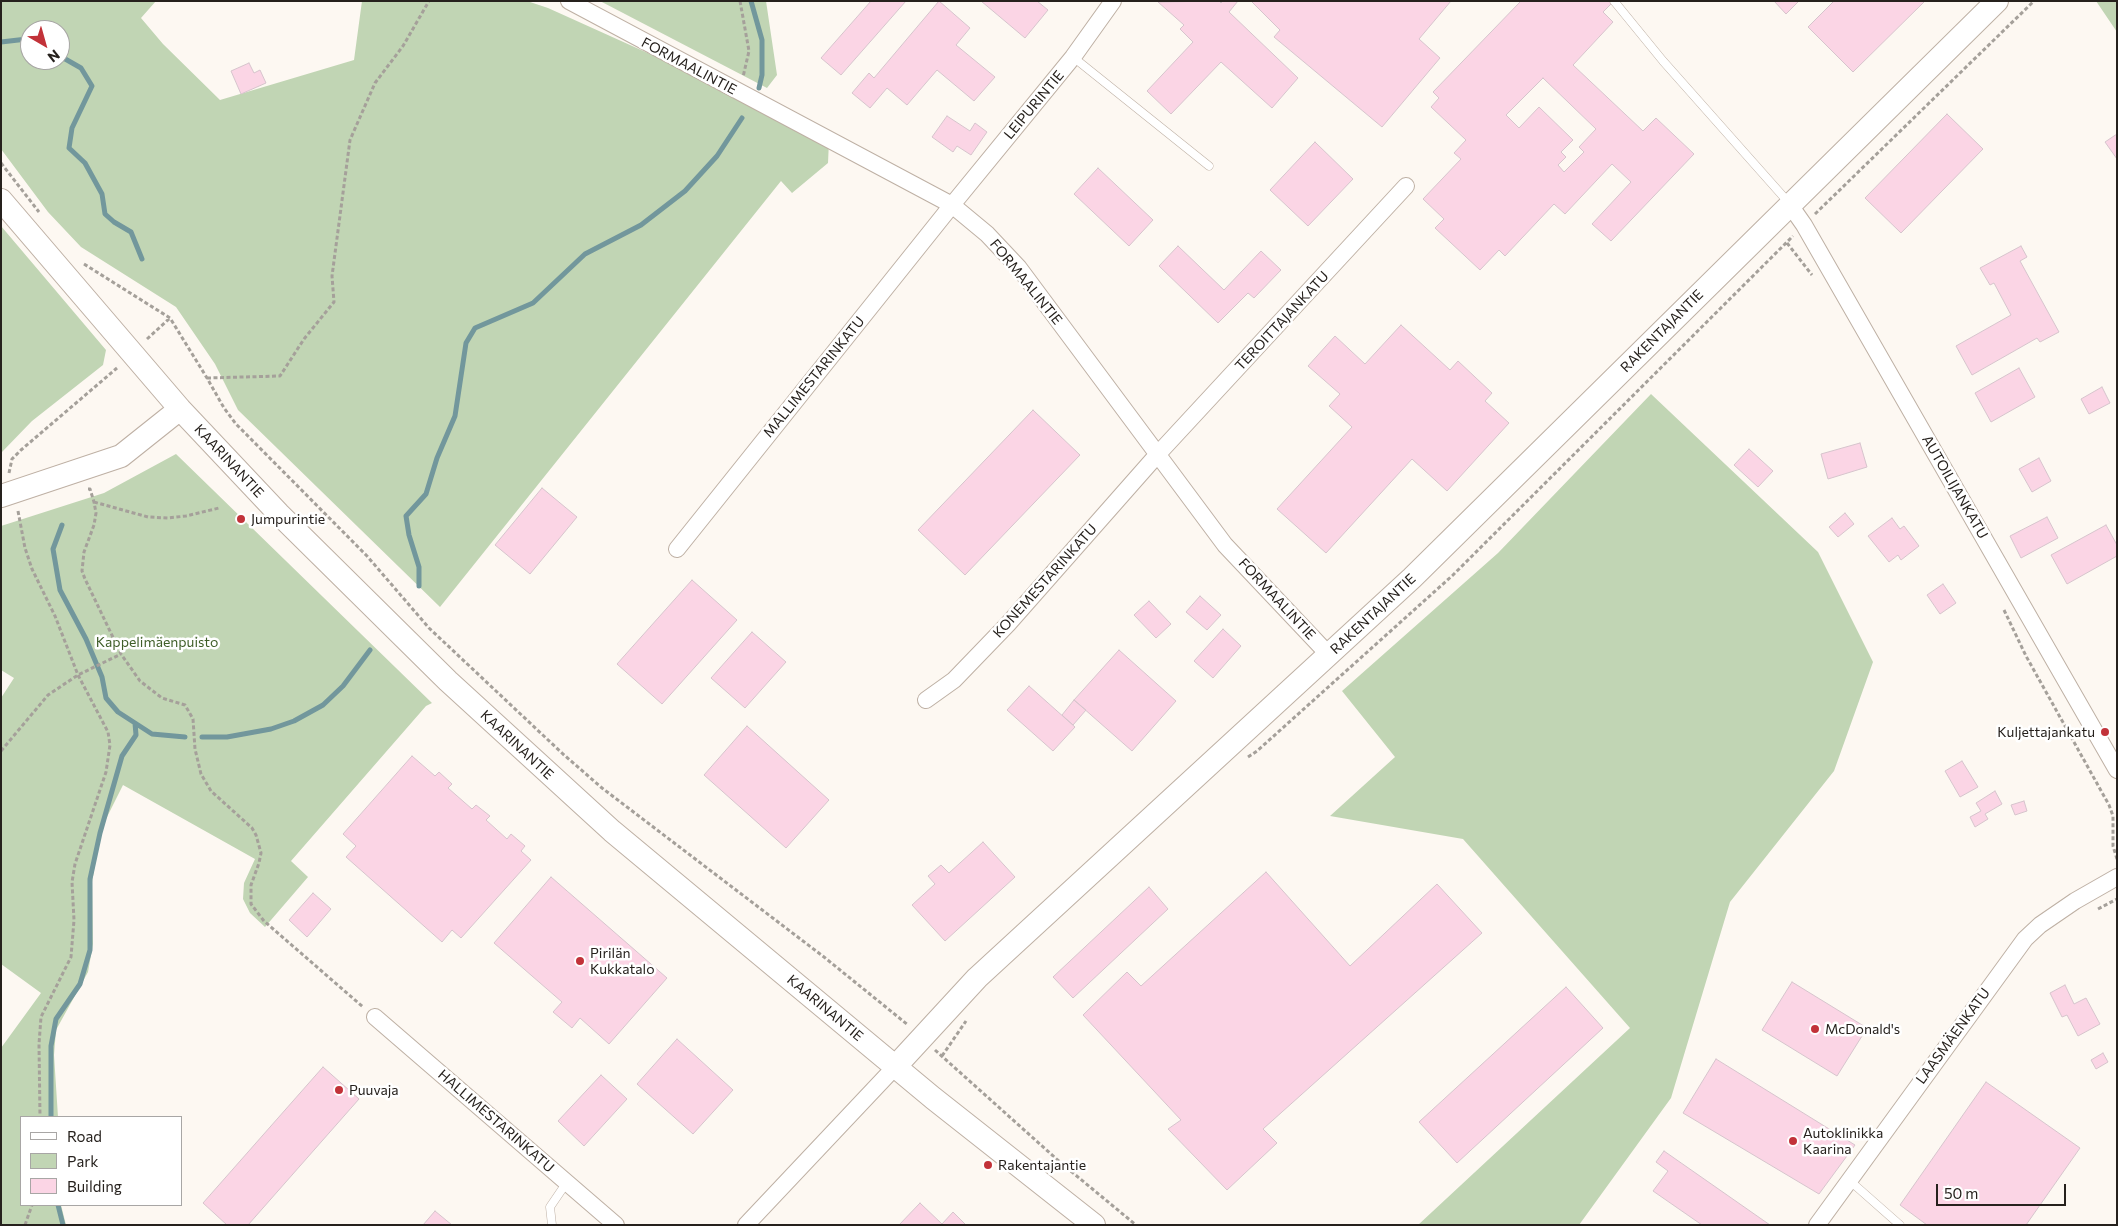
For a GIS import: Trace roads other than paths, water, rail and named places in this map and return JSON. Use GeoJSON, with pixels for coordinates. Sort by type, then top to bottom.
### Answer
{"type":"FeatureCollection","features":[{"type":"Feature","properties":{"kind":"street","name":"FORMAALINTIE"},"geometry":{"type":"LineString","coordinates":[[569,1],[952,205],[987,234],[1019,268],[1225,545],[1329,655]]}},
{"type":"Feature","properties":{"kind":"street","name":"LEIPURINTIE"},"geometry":{"type":"LineString","coordinates":[[952,205],[1073,58],[1113,1]]}},
{"type":"Feature","properties":{"kind":"street","name":"RAKENTAJANTIE"},"geometry":{"type":"LineString","coordinates":[[746,1225],[977,978],[1412,578],[1997,1]]}},
{"type":"Feature","properties":{"kind":"street","name":"TEROITTAJANKATU"},"geometry":{"type":"LineString","coordinates":[[1157,455],[1406,186]]}},
{"type":"Feature","properties":{"kind":"street","name":"KAARINANTIE"},"geometry":{"type":"LineString","coordinates":[[1,200],[180,409],[279,514],[448,681],[612,831],[895,1067],[1094,1225]]}},
{"type":"Feature","properties":{"kind":"street","name":"MALLIMESTARINKATU"},"geometry":{"type":"LineString","coordinates":[[677,549],[952,205]]}},
{"type":"Feature","properties":{"kind":"street","name":"AUTOILIJANKATU"},"geometry":{"type":"LineString","coordinates":[[1790,205],[1804,225],[2117,770]]}},
{"type":"Feature","properties":{"kind":"street"},"geometry":{"type":"LineString","coordinates":[[8,500],[121,456],[180,409]]}},
{"type":"Feature","properties":{"kind":"street","name":"KONEMESTARINKATU"},"geometry":{"type":"LineString","coordinates":[[926,700],[954,680],[1008,624],[1157,455]]}},
{"type":"Feature","properties":{"kind":"street","name":"LAASMÄENKATU"},"geometry":{"type":"LineString","coordinates":[[1817,1225],[2025,939],[2040,925],[2075,901],[2117,877]]}},
{"type":"Feature","properties":{"kind":"street","name":"HALLIMESTARINKATU"},"geometry":{"type":"LineString","coordinates":[[375,1017],[616,1225]]}},
{"type":"Feature","properties":{"kind":"lane"},"geometry":{"type":"LineString","coordinates":[[1614,1],[1663,61],[1790,205]]}},
{"type":"Feature","properties":{"kind":"lane"},"geometry":{"type":"LineString","coordinates":[[1073,58],[1209,166]]}},
{"type":"Feature","properties":{"kind":"lane"},"geometry":{"type":"LineString","coordinates":[[1848,1180],[1900,1225]]}},
{"type":"Feature","properties":{"kind":"lane"},"geometry":{"type":"LineString","coordinates":[[552,1225],[550,1207],[567,1182]]}},
{"type":"Feature","properties":{"kind":"waterway"},"geometry":{"type":"LineString","coordinates":[[751,1],[762,40],[762,75],[759,88]]}},
{"type":"Feature","properties":{"kind":"waterway"},"geometry":{"type":"LineString","coordinates":[[1,42],[20,40]]}},
{"type":"Feature","properties":{"kind":"waterway"},"geometry":{"type":"LineString","coordinates":[[70,62],[81,68],[92,86],[72,128],[69,148],[85,163],[102,194],[105,214],[131,232],[142,259]]}},
{"type":"Feature","properties":{"kind":"waterway"},"geometry":{"type":"LineString","coordinates":[[419,586],[419,567],[409,535],[406,516],[426,494],[437,458],[455,416],[466,343],[475,328],[533,303],[585,254],[641,225],[685,191],[717,156],[742,118]]}},
{"type":"Feature","properties":{"kind":"waterway"},"geometry":{"type":"LineString","coordinates":[[51,1116],[51,1046],[56,1019],[80,984],[90,950],[90,879],[100,833],[122,756],[136,735],[135,723],[118,712],[106,698],[102,677],[86,639],[60,590],[53,549],[62,525]]}},
{"type":"Feature","properties":{"kind":"waterway"},"geometry":{"type":"LineString","coordinates":[[202,737],[227,737],[271,729],[294,721],[323,705],[343,686],[370,650]]}},
{"type":"Feature","properties":{"kind":"waterway"},"geometry":{"type":"LineString","coordinates":[[135,723],[152,734],[185,737]]}},
{"type":"Feature","properties":{"kind":"waterway"},"geometry":{"type":"LineString","coordinates":[[58,1206],[63,1225]]}},
{"type":"Feature","properties":{"kind":"place","name":"Jumpurintie"},"geometry":{"type":"Point","coordinates":[241,519]}},
{"type":"Feature","properties":{"kind":"place","name":"Kuljettajankatu"},"geometry":{"type":"Point","coordinates":[2105,732]}},
{"type":"Feature","properties":{"kind":"place","name":"Pirilän Kukkatalo"},"geometry":{"type":"Point","coordinates":[580,961]}},
{"type":"Feature","properties":{"kind":"place","name":"McDonald's"},"geometry":{"type":"Point","coordinates":[1815,1029]}},
{"type":"Feature","properties":{"kind":"place","name":"Puuvaja"},"geometry":{"type":"Point","coordinates":[339,1090]}},
{"type":"Feature","properties":{"kind":"place","name":"Autoklinikka Kaarina"},"geometry":{"type":"Point","coordinates":[1793,1141]}},
{"type":"Feature","properties":{"kind":"place","name":"Rakentajantie"},"geometry":{"type":"Point","coordinates":[988,1165]}},
{"type":"Feature","properties":{"kind":"park label","name":"Kappelimäenpuisto"},"geometry":{"type":"Point","coordinates":[157,642]}}]}
